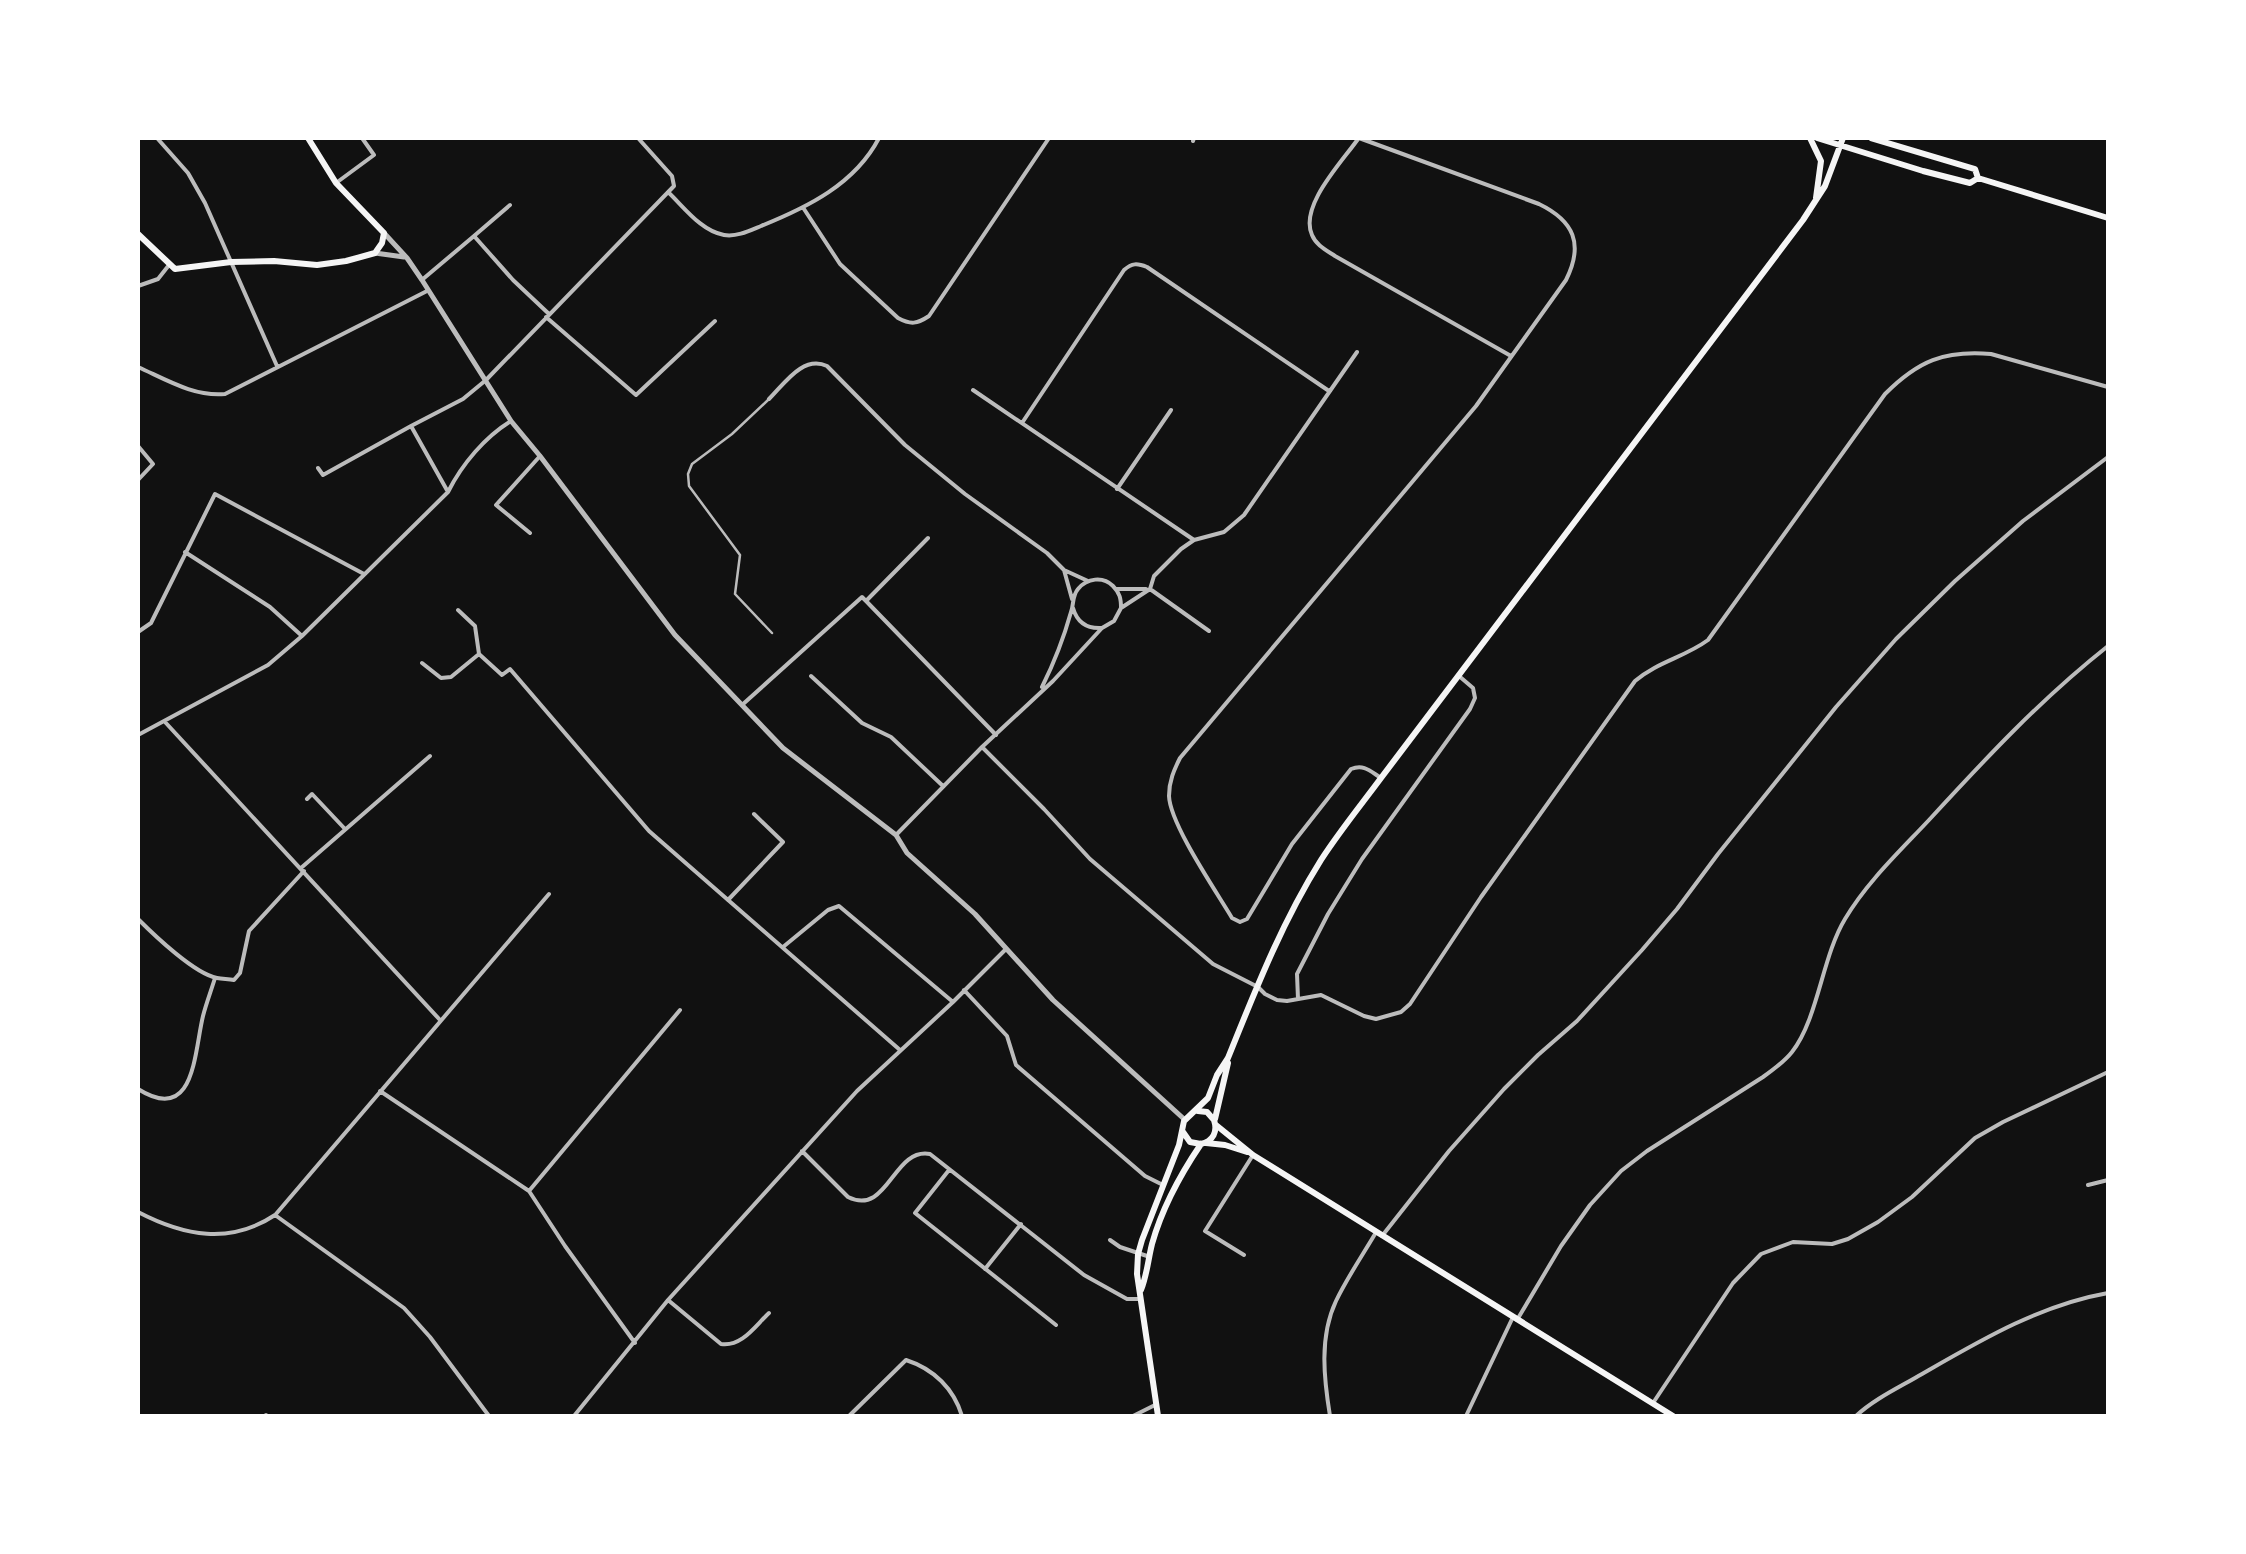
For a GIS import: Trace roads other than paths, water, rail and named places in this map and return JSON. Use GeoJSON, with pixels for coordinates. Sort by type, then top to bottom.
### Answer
{"type":"FeatureCollection","features":[{"type":"Feature","properties":{"kind":"main road"},"geometry":{"type":"LineString","coordinates":[[138,234],[175,269],[231,262],[317,265],[375,253],[384,233],[336,183],[308,138]]}},
{"type":"Feature","properties":{"kind":"main road"},"geometry":{"type":"LineString","coordinates":[[1815,204],[1821,162],[1813,138],[1841,142],[1970,183],[1978,178],[2108,218]]}},
{"type":"Feature","properties":{"kind":"main road"},"geometry":{"type":"LineString","coordinates":[[1871,138],[1975,169],[1978,178]]}},
{"type":"Feature","properties":{"kind":"main road"},"geometry":{"type":"LineString","coordinates":[[1158,1416],[1136,1274],[1138,1254],[1183,1132],[1184,1119],[1208,1098],[1282,932],[1323,858],[1381,778],[1815,204],[1841,142]]}},
{"type":"Feature","properties":{"kind":"main road"},"geometry":{"type":"LineString","coordinates":[[1141,1295],[1174,1189],[1214,1135],[1228,1058]]}},
{"type":"Feature","properties":{"kind":"main road"},"geometry":{"type":"LineString","coordinates":[[1196,1111],[1206,1112],[1253,1154],[1673,1416]]}},
{"type":"Feature","properties":{"kind":"main road"},"geometry":{"type":"LineString","coordinates":[[1183,1132],[1190,1142],[1226,1145],[1253,1154]]}},
{"type":"Feature","properties":{"kind":"street"},"geometry":{"type":"LineString","coordinates":[[157,138],[188,172],[277,366]]}},
{"type":"Feature","properties":{"kind":"street"},"geometry":{"type":"LineString","coordinates":[[336,183],[374,156],[362,138]]}},
{"type":"Feature","properties":{"kind":"street"},"geometry":{"type":"LineString","coordinates":[[318,468],[323,475],[463,399],[486,380],[674,186],[672,176],[638,138]]}},
{"type":"Feature","properties":{"kind":"street"},"geometry":{"type":"LineString","coordinates":[[668,192],[705,228],[735,236],[804,209],[850,176],[879,138]]}},
{"type":"Feature","properties":{"kind":"street"},"geometry":{"type":"LineString","coordinates":[[804,209],[840,264],[898,318],[918,323],[929,316],[1049,138]]}},
{"type":"Feature","properties":{"kind":"street"},"geometry":{"type":"LineString","coordinates":[[1381,778],[1366,768],[1351,768],[1292,844],[1247,918],[1240,922],[1232,918],[1175,820],[1169,799],[1171,776],[1180,758],[1464,421],[1566,280],[1574,263],[1575,243],[1568,225],[1556,212],[1359,138],[1314,202],[1309,224],[1312,238],[1335,256],[1511,356]]}},
{"type":"Feature","properties":{"kind":"street"},"geometry":{"type":"LineString","coordinates":[[422,280],[510,205]]}},
{"type":"Feature","properties":{"kind":"street"},"geometry":{"type":"LineString","coordinates":[[384,233],[422,280],[511,421],[674,636],[788,753],[896,836],[904,850],[975,914],[1079,1024],[1184,1119]]}},
{"type":"Feature","properties":{"kind":"street"},"geometry":{"type":"LineString","coordinates":[[474,236],[548,316],[636,395],[715,321]]}},
{"type":"Feature","properties":{"kind":"street"},"geometry":{"type":"LineString","coordinates":[[375,253],[406,258]]}},
{"type":"Feature","properties":{"kind":"street"},"geometry":{"type":"LineString","coordinates":[[1022,423],[1124,270],[1138,263],[1330,391]]}},
{"type":"Feature","properties":{"kind":"street"},"geometry":{"type":"LineString","coordinates":[[138,286],[158,279],[170,266]]}},
{"type":"Feature","properties":{"kind":"street"},"geometry":{"type":"LineString","coordinates":[[138,367],[190,390],[210,396],[225,394],[428,290]]}},
{"type":"Feature","properties":{"kind":"street"},"geometry":{"type":"LineString","coordinates":[[896,836],[1102,628],[1114,621],[1121,608],[1150,590],[1154,576],[1180,549],[1194,540],[1224,532],[1244,515],[1357,352]]}},
{"type":"Feature","properties":{"kind":"street"},"geometry":{"type":"LineString","coordinates":[[982,747],[1106,874],[1207,960],[1278,1000],[1328,997],[1376,1019],[1401,1012],[1636,681],[1650,668],[1708,640],[1885,394],[1905,374],[1952,353],[1973,352],[2108,388]]}},
{"type":"Feature","properties":{"kind":"street"},"geometry":{"type":"LineString","coordinates":[[769,399],[805,364],[816,361],[827,366],[905,445],[1064,570],[1088,581],[1102,580],[1116,589],[1150,590],[1209,631]]}},
{"type":"Feature","properties":{"kind":"street"},"geometry":{"type":"LineString","coordinates":[[972,390],[1194,540]]}},
{"type":"Feature","properties":{"kind":"street"},"geometry":{"type":"LineString","coordinates":[[1118,489],[1171,410]]}},
{"type":"Feature","properties":{"kind":"street"},"geometry":{"type":"LineString","coordinates":[[138,735],[268,665],[448,492],[492,432],[511,421]]}},
{"type":"Feature","properties":{"kind":"street"},"geometry":{"type":"LineString","coordinates":[[410,426],[448,492]]}},
{"type":"Feature","properties":{"kind":"street"},"geometry":{"type":"LineString","coordinates":[[138,446],[154,464],[138,480]]}},
{"type":"Feature","properties":{"kind":"street"},"geometry":{"type":"LineString","coordinates":[[530,533],[496,505],[540,456]]}},
{"type":"Feature","properties":{"kind":"street"},"geometry":{"type":"LineString","coordinates":[[1330,1416],[1324,1354],[1327,1328],[1335,1303],[1379,1234],[1504,1089],[1578,1021],[1677,910],[1811,737],[1896,639],[1954,580],[2023,521],[2108,457]]}},
{"type":"Feature","properties":{"kind":"street"},"geometry":{"type":"LineString","coordinates":[[138,632],[151,623],[214,494],[364,574]]}},
{"type":"Feature","properties":{"kind":"street"},"geometry":{"type":"LineString","coordinates":[[866,601],[928,538]]}},
{"type":"Feature","properties":{"kind":"street"},"geometry":{"type":"LineString","coordinates":[[185,552],[270,608],[302,636]]}},
{"type":"Feature","properties":{"kind":"street"},"geometry":{"type":"LineString","coordinates":[[1064,570],[1082,623],[1102,628]]}},
{"type":"Feature","properties":{"kind":"street"},"geometry":{"type":"LineString","coordinates":[[1040,691],[1052,667],[1077,590],[1088,581]]}},
{"type":"Feature","properties":{"kind":"street"},"geometry":{"type":"LineString","coordinates":[[1116,589],[1121,608]]}},
{"type":"Feature","properties":{"kind":"street"},"geometry":{"type":"LineString","coordinates":[[742,705],[862,596],[996,735]]}},
{"type":"Feature","properties":{"kind":"street"},"geometry":{"type":"LineString","coordinates":[[458,610],[474,626],[480,654],[502,676],[510,669],[649,831],[900,1050]]}},
{"type":"Feature","properties":{"kind":"street"},"geometry":{"type":"LineString","coordinates":[[1466,1416],[1515,1318],[1590,1205],[1621,1171],[1647,1151],[1782,1064],[1802,1034],[1836,936],[1861,895],[2004,739],[2050,693],[2108,646]]}},
{"type":"Feature","properties":{"kind":"street"},"geometry":{"type":"LineString","coordinates":[[422,663],[441,678],[451,677],[480,654]]}},
{"type":"Feature","properties":{"kind":"street"},"geometry":{"type":"LineString","coordinates":[[811,676],[862,723],[900,744],[943,786]]}},
{"type":"Feature","properties":{"kind":"street"},"geometry":{"type":"LineString","coordinates":[[1298,999],[1297,974],[1328,914],[1362,859],[1470,709],[1475,698],[1473,688],[1459,676]]}},
{"type":"Feature","properties":{"kind":"street"},"geometry":{"type":"LineString","coordinates":[[165,722],[441,1021]]}},
{"type":"Feature","properties":{"kind":"street"},"geometry":{"type":"LineString","coordinates":[[138,920],[166,946],[215,978],[238,978],[249,931],[302,869],[430,756]]}},
{"type":"Feature","properties":{"kind":"street"},"geometry":{"type":"LineString","coordinates":[[307,799],[312,794],[345,829]]}},
{"type":"Feature","properties":{"kind":"street"},"geometry":{"type":"LineString","coordinates":[[728,900],[783,842],[754,814]]}},
{"type":"Feature","properties":{"kind":"street"},"geometry":{"type":"LineString","coordinates":[[138,1212],[175,1228],[220,1234],[248,1230],[275,1216],[549,894]]}},
{"type":"Feature","properties":{"kind":"street"},"geometry":{"type":"LineString","coordinates":[[783,947],[828,910],[839,906],[953,1002]]}},
{"type":"Feature","properties":{"kind":"street"},"geometry":{"type":"LineString","coordinates":[[574,1416],[668,1300],[856,1091],[1006,948]]}},
{"type":"Feature","properties":{"kind":"street"},"geometry":{"type":"LineString","coordinates":[[138,1089],[162,1100],[173,1098],[184,1089],[195,1062],[202,1018],[215,978]]}},
{"type":"Feature","properties":{"kind":"street"},"geometry":{"type":"LineString","coordinates":[[964,990],[1007,1036],[1016,1065],[1145,1176],[1164,1185]]}},
{"type":"Feature","properties":{"kind":"street"},"geometry":{"type":"LineString","coordinates":[[529,1191],[680,1010]]}},
{"type":"Feature","properties":{"kind":"street"},"geometry":{"type":"LineString","coordinates":[[1653,1403],[1733,1283],[1761,1254],[1793,1242],[1832,1244],[1848,1239],[1912,1197],[1975,1138],[2108,1072]]}},
{"type":"Feature","properties":{"kind":"street"},"geometry":{"type":"LineString","coordinates":[[380,1091],[529,1191],[634,1343]]}},
{"type":"Feature","properties":{"kind":"street"},"geometry":{"type":"LineString","coordinates":[[802,1151],[848,1197],[858,1202],[869,1202],[912,1155],[930,1154],[1084,1274],[1124,1298],[1141,1295]]}},
{"type":"Feature","properties":{"kind":"street"},"geometry":{"type":"LineString","coordinates":[[1244,1255],[1205,1231],[1253,1154]]}},
{"type":"Feature","properties":{"kind":"street"},"geometry":{"type":"LineString","coordinates":[[950,1169],[915,1214],[1056,1326]]}},
{"type":"Feature","properties":{"kind":"street"},"geometry":{"type":"LineString","coordinates":[[2088,1184],[2108,1180]]}},
{"type":"Feature","properties":{"kind":"street"},"geometry":{"type":"LineString","coordinates":[[275,1216],[404,1308],[430,1336],[489,1416]]}},
{"type":"Feature","properties":{"kind":"street"},"geometry":{"type":"LineString","coordinates":[[985,1269],[1021,1224]]}},
{"type":"Feature","properties":{"kind":"street"},"geometry":{"type":"LineString","coordinates":[[1110,1240],[1150,1256]]}},
{"type":"Feature","properties":{"kind":"street"},"geometry":{"type":"LineString","coordinates":[[1856,1416],[1978,1342],[2038,1312],[2108,1293]]}},
{"type":"Feature","properties":{"kind":"street"},"geometry":{"type":"LineString","coordinates":[[668,1300],[721,1344],[729,1345],[740,1341],[769,1312]]}},
{"type":"Feature","properties":{"kind":"street"},"geometry":{"type":"LineString","coordinates":[[849,1416],[906,1360],[925,1366],[956,1396],[962,1416]]}},
{"type":"Feature","properties":{"kind":"street"},"geometry":{"type":"LineString","coordinates":[[1133,1416],[1156,1405]]}},
{"type":"Feature","properties":{"kind":"lane"},"geometry":{"type":"LineString","coordinates":[[769,399],[692,464],[688,474],[689,486],[740,555],[735,594],[772,633]]}}]}
